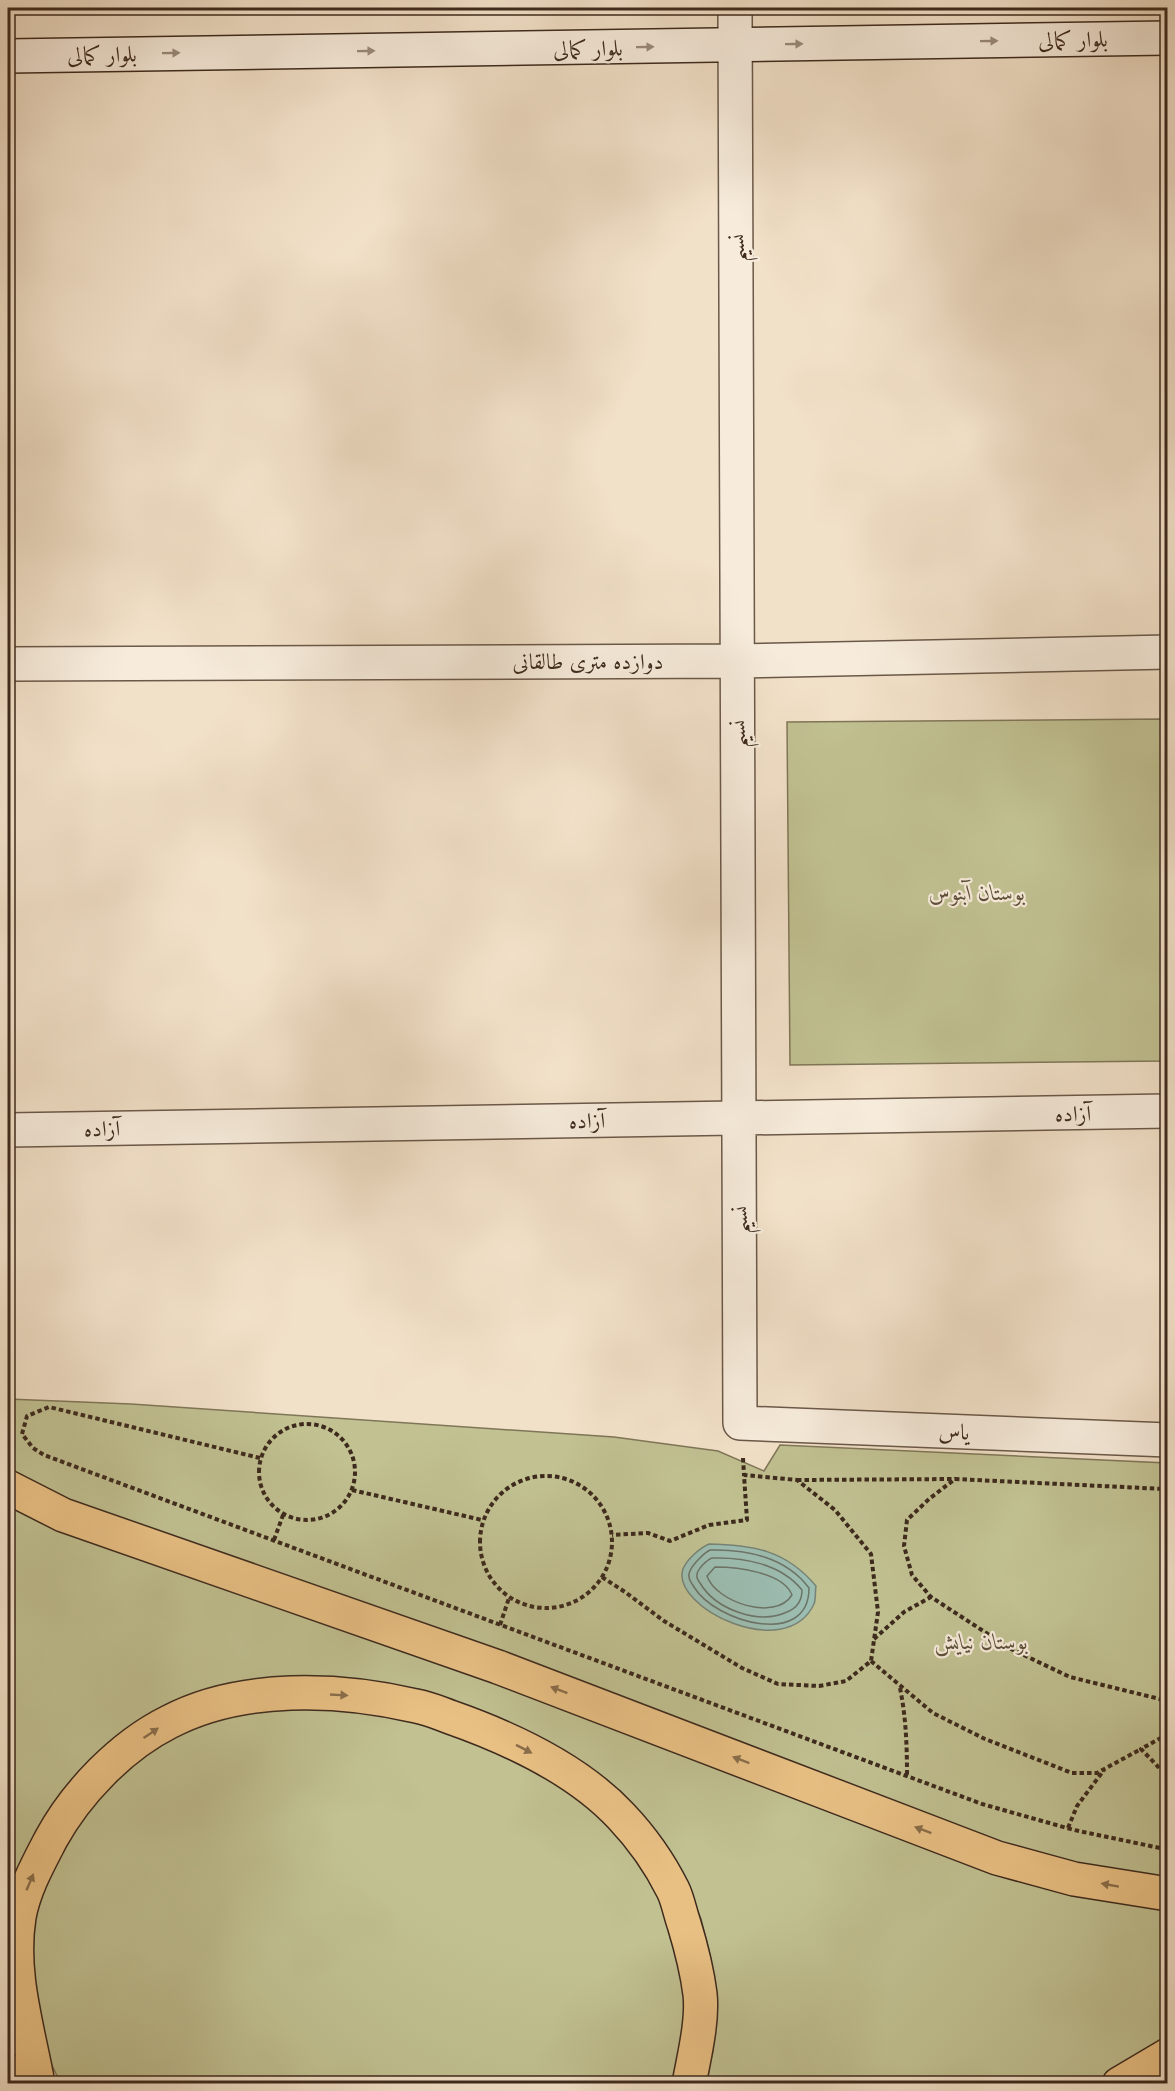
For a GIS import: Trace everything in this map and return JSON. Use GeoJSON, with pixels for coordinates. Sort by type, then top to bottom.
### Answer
{"type":"FeatureCollection","features":[{"type":"Feature","properties":{"kind":"highway"},"geometry":{"type":"LineString","coordinates":[[8,1487],[63,1515],[498,1667],[997,1858],[1074,1879],[1167,1894]]}},
{"type":"Feature","properties":{"kind":"highway"},"geometry":{"type":"LineString","coordinates":[[38,2084],[18,1978],[20,1916],[28,1885],[60,1823],[80,1795],[102,1772],[133,1746],[168,1722],[204,1708],[246,1698],[298,1693],[368,1697],[419,1706],[464,1722],[504,1738],[549,1761],[586,1786],[621,1815],[650,1851],[674,1891],[691,1947],[700,1996],[696,2051],[689,2084]]}},
{"type":"Feature","properties":{"kind":"highway"},"geometry":{"type":"LineString","coordinates":[[1119,2084],[1167,2055]]}},
{"type":"Feature","properties":{"kind":"highway"},"geometry":{"type":"LineString","coordinates":[[8,2071],[11,2084]]}},
{"type":"Feature","properties":{"kind":"street","name":"نسیم"},"geometry":{"type":"LineString","coordinates":[[735,8],[740,1423]]}},
{"type":"Feature","properties":{"kind":"street","name":"بلوار کمالی"},"geometry":{"type":"LineString","coordinates":[[8,56],[1167,38]]}},
{"type":"Feature","properties":{"kind":"street","name":"دوازده متری طالقانی"},"geometry":{"type":"LineString","coordinates":[[8,664],[737,661],[1167,651]]}},
{"type":"Feature","properties":{"kind":"street","name":"آزاده"},"geometry":{"type":"LineString","coordinates":[[8,1130],[1167,1112]]}},
{"type":"Feature","properties":{"kind":"street","name":"یاس"},"geometry":{"type":"LineString","coordinates":[[740,1423],[1167,1440]]}},
{"type":"Feature","properties":{"kind":"path"},"geometry":{"type":"LineString","coordinates":[[260,1458],[49,1407],[27,1416],[22,1434],[33,1448],[44,1455],[982,1804],[1068,1828],[1167,1848]]}},
{"type":"Feature","properties":{"kind":"path"},"geometry":{"type":"LineString","coordinates":[[308,1424],[323,1426],[337,1434],[347,1445],[354,1459],[356,1475],[352,1490],[343,1504],[331,1514],[315,1520],[298,1520],[283,1515],[270,1504],[262,1490],[258,1474],[260,1458],[267,1444],[278,1433],[292,1426],[308,1424]]}},
{"type":"Feature","properties":{"kind":"path"},"geometry":{"type":"LineString","coordinates":[[612,1535],[648,1533],[670,1541],[709,1526],[747,1520],[744,1475],[796,1480],[955,1479],[1165,1489],[1167,1492]]}},
{"type":"Feature","properties":{"kind":"path"},"geometry":{"type":"LineString","coordinates":[[553,1476],[574,1482],[593,1495],[606,1513],[612,1535],[611,1557],[602,1577],[592,1590],[574,1603],[552,1608],[530,1607],[509,1598],[493,1583],[482,1564],[479,1542],[482,1520],[493,1500],[510,1486],[531,1478],[553,1476]]}},
{"type":"Feature","properties":{"kind":"path"},"geometry":{"type":"LineString","coordinates":[[955,1479],[907,1520],[904,1546],[912,1575],[931,1597],[1011,1649],[1070,1677],[1167,1701]]}},
{"type":"Feature","properties":{"kind":"path"},"geometry":{"type":"LineString","coordinates":[[602,1577],[674,1627],[742,1668],[778,1684],[819,1686],[846,1681],[871,1661],[878,1612],[871,1554],[836,1510],[796,1480]]}},
{"type":"Feature","properties":{"kind":"path"},"geometry":{"type":"LineString","coordinates":[[352,1490],[482,1520]]}},
{"type":"Feature","properties":{"kind":"path"},"geometry":{"type":"LineString","coordinates":[[274,1540],[283,1515]]}},
{"type":"Feature","properties":{"kind":"path"},"geometry":{"type":"LineString","coordinates":[[874,1639],[904,1612],[931,1597]]}},
{"type":"Feature","properties":{"kind":"path"},"geometry":{"type":"LineString","coordinates":[[501,1625],[509,1598]]}},
{"type":"Feature","properties":{"kind":"path"},"geometry":{"type":"LineString","coordinates":[[871,1661],[933,1713],[985,1739],[1072,1773],[1097,1773],[1167,1734]]}},
{"type":"Feature","properties":{"kind":"path"},"geometry":{"type":"LineString","coordinates":[[900,1686],[906,1722],[907,1776]]}},
{"type":"Feature","properties":{"kind":"path"},"geometry":{"type":"LineString","coordinates":[[1141,1749],[1167,1777]]}},
{"type":"Feature","properties":{"kind":"path"},"geometry":{"type":"LineString","coordinates":[[1068,1828],[1077,1806],[1105,1769]]}},
{"type":"Feature","properties":{"kind":"green space","name":"بوستان آبنوس"},"geometry":{"type":"Polygon","coordinates":[[[1163,719],[1166,1061],[790,1065],[787,722],[1163,719]]]}},
{"type":"Feature","properties":{"kind":"green space","name":"بوستان نیایش"},"geometry":{"type":"Polygon","coordinates":[[[8,1399],[131,1404],[614,1437],[718,1451],[764,1471],[780,1445],[1167,1463],[1167,1883],[1053,1863],[89,1513],[8,1474],[8,1399]]]}},
{"type":"Feature","properties":{"kind":"green space"},"geometry":{"type":"Polygon","coordinates":[[[8,1500],[1167,1909],[1167,2042],[1100,2083],[705,2083],[713,2051],[715,1993],[710,1955],[701,1919],[687,1883],[658,1836],[387,1688],[133,1729],[8,1927],[8,1500]]]}},
{"type":"Feature","properties":{"kind":"green space"},"geometry":{"type":"Polygon","coordinates":[[[308,1707],[363,1709],[458,1735],[504,1755],[577,1795],[629,1845],[655,1885],[672,1923],[689,2022],[675,2083],[61,2084],[45,2051],[30,1947],[37,1907],[50,1868],[78,1820],[117,1776],[161,1742],[207,1721],[249,1710],[308,1707]]]}},
{"type":"Feature","properties":{"kind":"water"},"geometry":{"type":"Polygon","coordinates":[[[709,1544],[754,1548],[781,1557],[793,1564],[816,1586],[814,1604],[800,1621],[780,1629],[757,1629],[733,1623],[711,1613],[694,1599],[684,1584],[683,1569],[694,1554],[709,1544]]]}}]}
